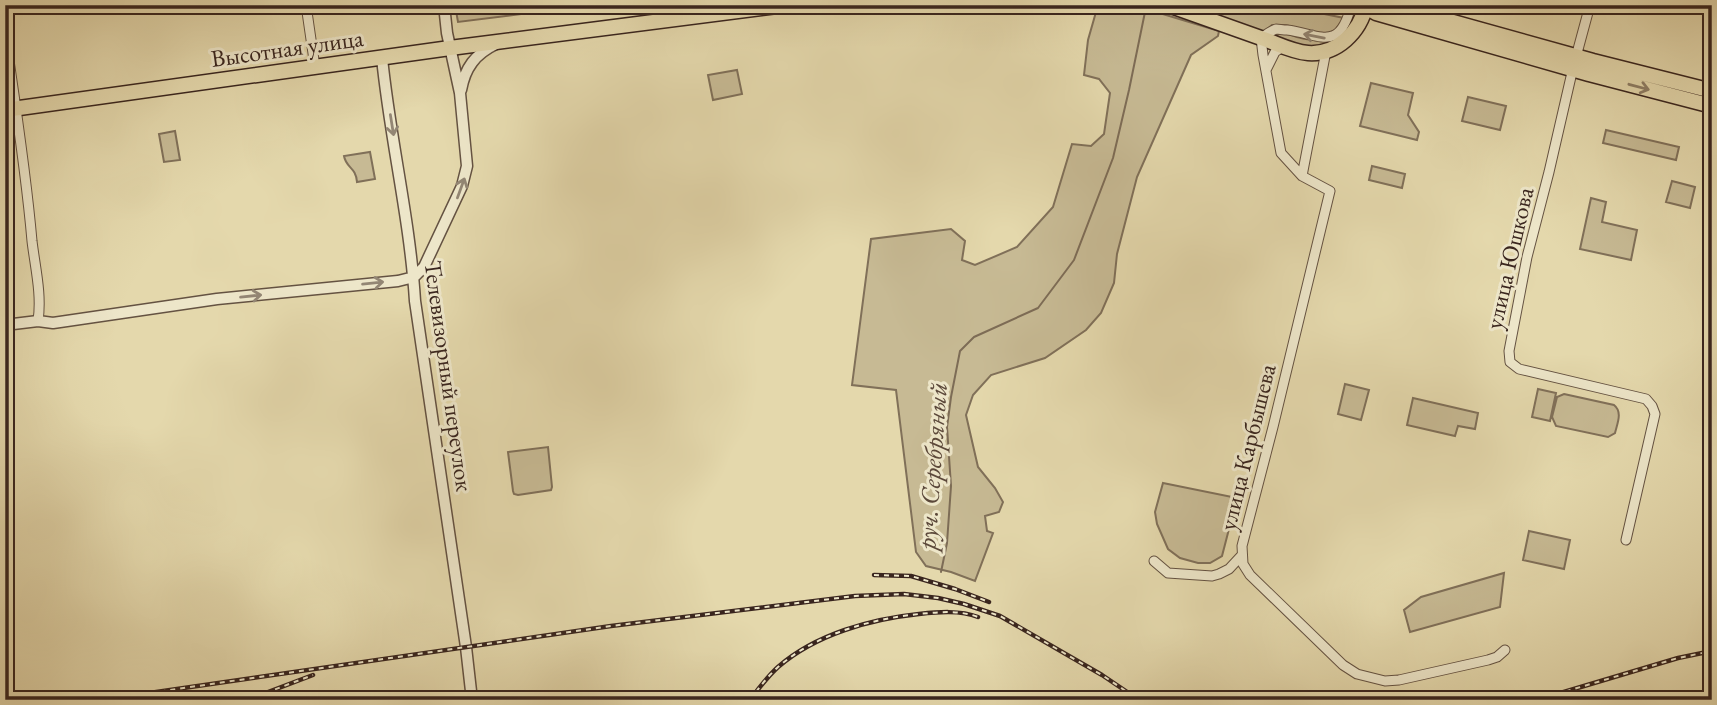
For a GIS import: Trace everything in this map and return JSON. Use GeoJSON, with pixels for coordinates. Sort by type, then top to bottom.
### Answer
{"type":"FeatureCollection","features":[{"type":"Feature","properties":{"kind":"main road","name":"Высотная улица"},"geometry":{"type":"LineString","coordinates":[[11,109],[785,5]]}},
{"type":"Feature","properties":{"kind":"main road"},"geometry":{"type":"LineString","coordinates":[[1168,5],[1308,53],[1326,51],[1347,38],[1362,19],[1359,6]]}},
{"type":"Feature","properties":{"kind":"main road"},"geometry":{"type":"LineString","coordinates":[[1392,5],[1406,7],[1712,106]]}},
{"type":"Feature","properties":{"kind":"main road"},"geometry":{"type":"LineString","coordinates":[[1359,6],[1376,13],[1575,62],[1712,92]]}},
{"type":"Feature","properties":{"kind":"street"},"geometry":{"type":"LineString","coordinates":[[306,5],[315,67]]}},
{"type":"Feature","properties":{"kind":"street"},"geometry":{"type":"LineString","coordinates":[[5,325],[38,321],[53,323],[217,299],[398,281],[414,277],[424,267],[452,209],[467,166],[460,93],[443,5]]}},
{"type":"Feature","properties":{"kind":"street","name":"улица Юшкова"},"geometry":{"type":"LineString","coordinates":[[1590,5],[1527,257],[1508,351],[1510,362],[1519,369],[1646,398],[1652,406],[1655,414],[1653,425],[1626,540]]}},
{"type":"Feature","properties":{"kind":"street"},"geometry":{"type":"LineString","coordinates":[[1302,176],[1281,153],[1261,38],[1277,29],[1329,38],[1342,28],[1359,6]]}},
{"type":"Feature","properties":{"kind":"street"},"geometry":{"type":"LineString","coordinates":[[5,33],[11,109],[40,307],[38,321]]}},
{"type":"Feature","properties":{"kind":"street"},"geometry":{"type":"LineString","coordinates":[[460,93],[465,74],[477,56],[485,49],[502,42]]}},
{"type":"Feature","properties":{"kind":"street"},"geometry":{"type":"LineString","coordinates":[[1266,70],[1275,52],[1284,46]]}},
{"type":"Feature","properties":{"kind":"street"},"geometry":{"type":"LineString","coordinates":[[1302,176],[1326,51]]}},
{"type":"Feature","properties":{"kind":"street","name":"Телевизорный переулок"},"geometry":{"type":"LineString","coordinates":[[382,58],[472,700]]}},
{"type":"Feature","properties":{"kind":"street","name":"улица Карбышева"},"geometry":{"type":"LineString","coordinates":[[1302,176],[1330,191],[1245,533],[1243,564],[1343,665],[1357,674],[1385,681],[1399,680],[1488,660],[1505,650]]}},
{"type":"Feature","properties":{"kind":"street"},"geometry":{"type":"LineString","coordinates":[[1154,561],[1168,573],[1215,576],[1229,569],[1242,555]]}},
{"type":"Feature","properties":{"kind":"shaded area"},"geometry":{"type":"Polygon","coordinates":[[[455,5],[536,5],[537,12],[458,22],[455,5]]]}},
{"type":"Feature","properties":{"kind":"shaded area"},"geometry":{"type":"Polygon","coordinates":[[[1098,5],[1133,5],[1219,31],[1218,36],[1191,55],[1137,177],[1117,254],[1114,283],[1101,313],[1086,330],[1045,358],[991,375],[973,395],[966,415],[978,467],[1003,502],[999,512],[985,516],[987,531],[993,533],[975,581],[926,566],[916,552],[896,390],[852,385],[871,239],[951,229],[965,241],[962,260],[975,265],[1017,247],[1053,207],[1072,144],[1091,146],[1104,134],[1110,93],[1099,79],[1084,75],[1088,40],[1098,5]]]}},
{"type":"Feature","properties":{"kind":"shaded area"},"geometry":{"type":"Polygon","coordinates":[[[1186,5],[1280,5],[1344,18],[1335,30],[1324,36],[1286,25],[1272,25],[1264,32],[1186,5]]]}},
{"type":"Feature","properties":{"kind":"shaded area"},"geometry":{"type":"Polygon","coordinates":[[[1352,20],[1355,21],[1340,37],[1323,46],[1302,46],[1275,36],[1286,34],[1328,40],[1341,34],[1352,20]]]}},
{"type":"Feature","properties":{"kind":"shaded area"},"geometry":{"type":"Polygon","coordinates":[[[737,70],[742,94],[713,100],[708,75],[737,70]]]}},
{"type":"Feature","properties":{"kind":"shaded area"},"geometry":{"type":"Polygon","coordinates":[[[1371,83],[1413,93],[1408,115],[1419,132],[1417,140],[1360,126],[1371,83]]]}},
{"type":"Feature","properties":{"kind":"shaded area"},"geometry":{"type":"Polygon","coordinates":[[[1468,97],[1506,106],[1500,130],[1462,121],[1468,97]]]}},
{"type":"Feature","properties":{"kind":"shaded area"},"geometry":{"type":"Polygon","coordinates":[[[1606,130],[1679,147],[1676,160],[1603,143],[1606,130]]]}},
{"type":"Feature","properties":{"kind":"shaded area"},"geometry":{"type":"Polygon","coordinates":[[[175,131],[180,160],[164,162],[159,134],[175,131]]]}},
{"type":"Feature","properties":{"kind":"shaded area"},"geometry":{"type":"Polygon","coordinates":[[[370,152],[375,179],[357,182],[355,173],[344,156],[370,152]]]}},
{"type":"Feature","properties":{"kind":"shaded area"},"geometry":{"type":"Polygon","coordinates":[[[1372,166],[1405,174],[1402,188],[1369,180],[1372,166]]]}},
{"type":"Feature","properties":{"kind":"shaded area"},"geometry":{"type":"Polygon","coordinates":[[[1672,181],[1695,187],[1690,208],[1666,202],[1672,181]]]}},
{"type":"Feature","properties":{"kind":"shaded area"},"geometry":{"type":"Polygon","coordinates":[[[1591,198],[1606,202],[1602,222],[1637,230],[1631,260],[1580,249],[1591,198]]]}},
{"type":"Feature","properties":{"kind":"shaded area"},"geometry":{"type":"Polygon","coordinates":[[[1345,384],[1369,390],[1361,420],[1338,414],[1345,384]]]}},
{"type":"Feature","properties":{"kind":"shaded area"},"geometry":{"type":"Polygon","coordinates":[[[1538,389],[1556,393],[1550,421],[1532,417],[1538,389]]]}},
{"type":"Feature","properties":{"kind":"shaded area"},"geometry":{"type":"Polygon","coordinates":[[[1564,394],[1614,405],[1619,415],[1615,433],[1608,437],[1556,426],[1552,417],[1557,397],[1564,394]]]}},
{"type":"Feature","properties":{"kind":"shaded area"},"geometry":{"type":"Polygon","coordinates":[[[1413,398],[1478,413],[1475,429],[1458,426],[1455,436],[1407,425],[1413,398]]]}},
{"type":"Feature","properties":{"kind":"shaded area"},"geometry":{"type":"Polygon","coordinates":[[[548,447],[551,490],[514,494],[508,452],[548,447]]]}},
{"type":"Feature","properties":{"kind":"shaded area"},"geometry":{"type":"Polygon","coordinates":[[[1163,483],[1237,498],[1222,556],[1210,563],[1198,563],[1180,558],[1168,549],[1155,512],[1163,483]]]}},
{"type":"Feature","properties":{"kind":"shaded area"},"geometry":{"type":"Polygon","coordinates":[[[1529,531],[1570,540],[1564,569],[1523,560],[1529,531]]]}},
{"type":"Feature","properties":{"kind":"shaded area"},"geometry":{"type":"Polygon","coordinates":[[[1504,573],[1500,607],[1410,632],[1404,610],[1421,597],[1504,573]]]}},
{"type":"Feature","properties":{"kind":"waterway","name":"руч. Серебряный"},"geometry":{"type":"LineString","coordinates":[[941,572],[947,543],[951,486],[947,427],[960,351],[974,337],[1038,308],[1074,260],[1113,158],[1145,12]]}},
{"type":"Feature","properties":{"kind":"railway"},"geometry":{"type":"LineString","coordinates":[[874,575],[911,576],[989,602]]}},
{"type":"Feature","properties":{"kind":"railway"},"geometry":{"type":"LineString","coordinates":[[101,700],[611,626],[855,596],[904,594],[938,598],[1000,616],[1102,675],[1139,700]]}},
{"type":"Feature","properties":{"kind":"railway"},"geometry":{"type":"LineString","coordinates":[[750,700],[770,675],[793,655],[845,630],[901,616],[926,613],[956,612],[978,617]]}},
{"type":"Feature","properties":{"kind":"railway"},"geometry":{"type":"LineString","coordinates":[[1537,700],[1678,658],[1712,651]]}},
{"type":"Feature","properties":{"kind":"railway"},"geometry":{"type":"LineString","coordinates":[[247,700],[313,675]]}}]}
